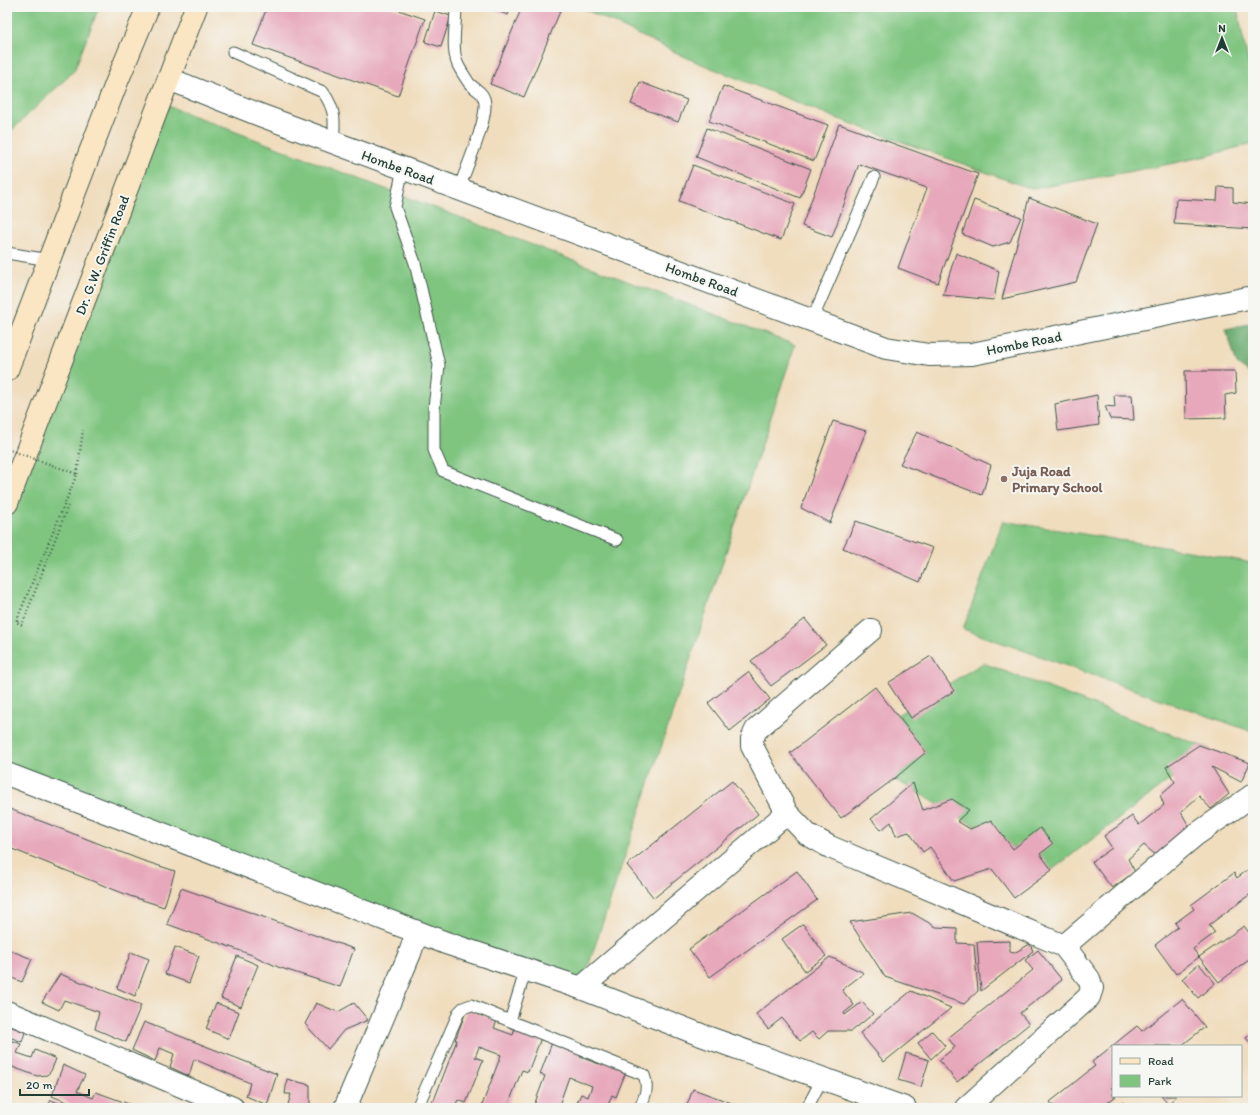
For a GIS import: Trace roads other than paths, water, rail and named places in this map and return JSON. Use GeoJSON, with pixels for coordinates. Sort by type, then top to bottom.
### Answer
{"type":"FeatureCollection","features":[{"type":"Feature","properties":{"kind":"main road"},"geometry":{"type":"LineString","coordinates":[[7,370],[13,335],[49,260],[116,84],[148,7]]}},
{"type":"Feature","properties":{"kind":"main road","name":"Dr. G.W. Griffin Road"},"geometry":{"type":"LineString","coordinates":[[7,503],[196,7]]}},
{"type":"Feature","properties":{"kind":"street","name":"Hombe Road"},"geometry":{"type":"LineString","coordinates":[[169,79],[333,142],[886,348],[929,355],[972,354],[1253,297]]}},
{"type":"Feature","properties":{"kind":"street"},"geometry":{"type":"LineString","coordinates":[[872,630],[756,730],[752,739],[752,746],[787,813],[806,834],[830,847],[1064,946],[1089,979],[1092,988],[1089,997],[966,1108]]}},
{"type":"Feature","properties":{"kind":"street"},"geometry":{"type":"LineString","coordinates":[[7,774],[417,932],[581,988],[701,1036],[905,1108]]}},
{"type":"Feature","properties":{"kind":"street"},"geometry":{"type":"LineString","coordinates":[[1064,946],[1194,836],[1253,795]]}},
{"type":"Feature","properties":{"kind":"street"},"geometry":{"type":"LineString","coordinates":[[581,988],[787,813]]}},
{"type":"Feature","properties":{"kind":"street"},"geometry":{"type":"LineString","coordinates":[[346,1108],[410,953],[417,932]]}},
{"type":"Feature","properties":{"kind":"street"},"geometry":{"type":"LineString","coordinates":[[7,1012],[233,1108]]}},
{"type":"Feature","properties":{"kind":"lane"},"geometry":{"type":"LineString","coordinates":[[456,7],[455,57],[462,73],[470,84],[479,90],[484,98],[485,105],[482,125],[459,189]]}},
{"type":"Feature","properties":{"kind":"lane"},"geometry":{"type":"LineString","coordinates":[[233,52],[324,92],[330,101],[333,111],[335,125],[333,142]]}},
{"type":"Feature","properties":{"kind":"lane"},"geometry":{"type":"LineString","coordinates":[[403,168],[395,207],[415,263],[439,365],[434,408],[434,450],[443,471],[617,540]]}},
{"type":"Feature","properties":{"kind":"lane"},"geometry":{"type":"LineString","coordinates":[[812,320],[874,177]]}},
{"type":"Feature","properties":{"kind":"lane"},"geometry":{"type":"LineString","coordinates":[[7,253],[49,260]]}},
{"type":"Feature","properties":{"kind":"lane"},"geometry":{"type":"LineString","coordinates":[[510,1021],[526,969]]}},
{"type":"Feature","properties":{"kind":"lane"},"geometry":{"type":"LineString","coordinates":[[417,1108],[459,1012],[463,1008],[471,1006],[644,1075],[647,1083],[647,1090],[640,1108]]}},
{"type":"Feature","properties":{"kind":"lane"},"geometry":{"type":"LineString","coordinates":[[807,1108],[822,1079]]}},
{"type":"Feature","properties":{"kind":"place","name":"Juja Road Primary School"},"geometry":{"type":"Point","coordinates":[1004,479]}}]}
